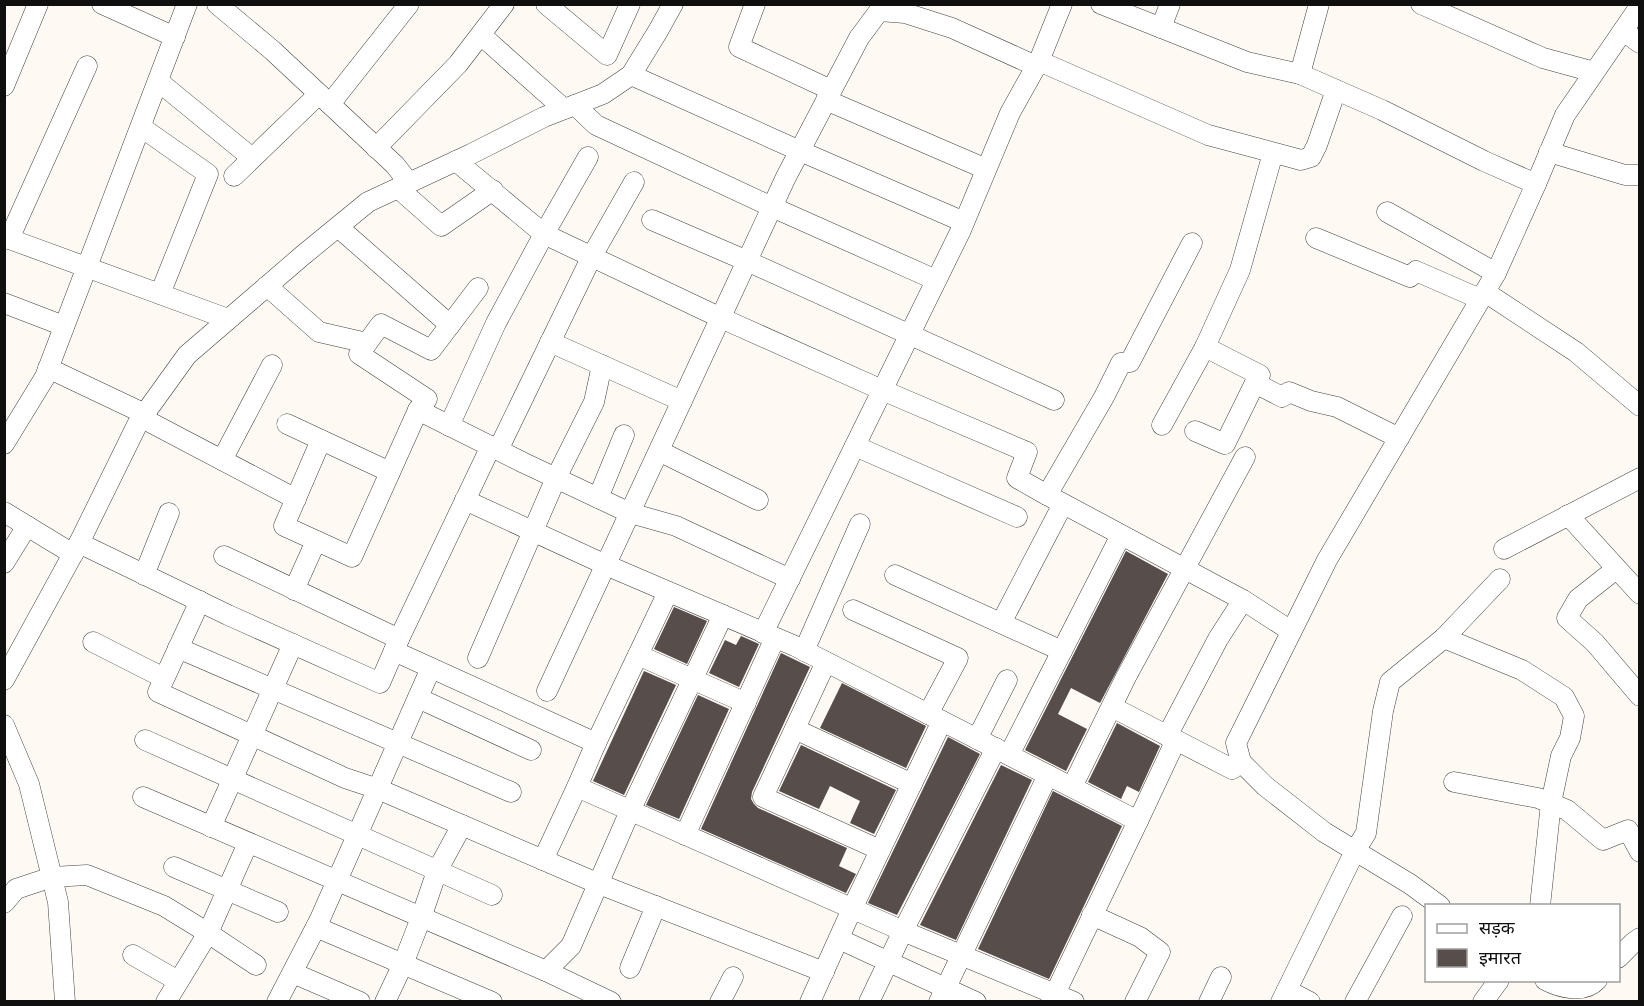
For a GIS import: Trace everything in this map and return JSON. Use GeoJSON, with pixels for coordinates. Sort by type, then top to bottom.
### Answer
{"type":"FeatureCollection","features":[{"type":"Feature","properties":{"kind":"street"},"geometry":{"type":"LineString","coordinates":[[4,86],[9,65],[38,4]]}},
{"type":"Feature","properties":{"kind":"street"},"geometry":{"type":"LineString","coordinates":[[102,4],[175,37]]}},
{"type":"Feature","properties":{"kind":"street"},"geometry":{"type":"LineString","coordinates":[[4,444],[45,377],[187,4]]}},
{"type":"Feature","properties":{"kind":"street"},"geometry":{"type":"LineString","coordinates":[[217,4],[272,50],[395,165],[403,186],[441,226],[493,190]]}},
{"type":"Feature","properties":{"kind":"street"},"geometry":{"type":"LineString","coordinates":[[234,176],[252,158],[325,99],[409,4]]}},
{"type":"Feature","properties":{"kind":"street"},"geometry":{"type":"LineString","coordinates":[[376,148],[458,64],[504,4]]}},
{"type":"Feature","properties":{"kind":"street"},"geometry":{"type":"LineString","coordinates":[[546,4],[607,55],[630,4]]}},
{"type":"Feature","properties":{"kind":"street"},"geometry":{"type":"LineString","coordinates":[[4,680],[144,416],[187,355],[368,202],[544,117],[603,94],[630,75],[673,4]]}},
{"type":"Feature","properties":{"kind":"street"},"geometry":{"type":"LineString","coordinates":[[755,4],[739,47],[829,95],[986,169]]}},
{"type":"Feature","properties":{"kind":"street"},"geometry":{"type":"LineString","coordinates":[[685,835],[746,703],[790,579],[964,222],[1010,113],[1037,63],[1062,4]]}},
{"type":"Feature","properties":{"kind":"street"},"geometry":{"type":"LineString","coordinates":[[1101,4],[1246,62],[1300,74],[1382,110],[1536,184]]}},
{"type":"Feature","properties":{"kind":"street"},"geometry":{"type":"LineString","coordinates":[[1161,28],[1170,4]]}},
{"type":"Feature","properties":{"kind":"street"},"geometry":{"type":"LineString","coordinates":[[1300,74],[1319,4]]}},
{"type":"Feature","properties":{"kind":"street"},"geometry":{"type":"LineString","coordinates":[[1421,4],[1543,58],[1594,72]]}},
{"type":"Feature","properties":{"kind":"street"},"geometry":{"type":"LineString","coordinates":[[1437,904],[1410,884],[1324,832],[1265,786],[1241,762],[1236,743],[1327,560],[1496,273],[1564,115],[1640,6]]}},
{"type":"Feature","properties":{"kind":"street"},"geometry":{"type":"LineString","coordinates":[[547,692],[772,207],[859,38],[879,11],[905,13],[952,28],[1208,135],[1301,160],[1311,157],[1317,146],[1336,90]]}},
{"type":"Feature","properties":{"kind":"street"},"geometry":{"type":"LineString","coordinates":[[1623,31],[1640,43]]}},
{"type":"Feature","properties":{"kind":"street"},"geometry":{"type":"LineString","coordinates":[[481,35],[570,107],[596,125],[936,280]]}},
{"type":"Feature","properties":{"kind":"street"},"geometry":{"type":"LineString","coordinates":[[87,66],[7,238],[228,319]]}},
{"type":"Feature","properties":{"kind":"street"},"geometry":{"type":"LineString","coordinates":[[630,75],[964,222]]}},
{"type":"Feature","properties":{"kind":"street"},"geometry":{"type":"LineString","coordinates":[[159,81],[252,158]]}},
{"type":"Feature","properties":{"kind":"street"},"geometry":{"type":"LineString","coordinates":[[141,127],[208,174],[160,294]]}},
{"type":"Feature","properties":{"kind":"street"},"geometry":{"type":"LineString","coordinates":[[1549,152],[1625,175],[1640,175]]}},
{"type":"Feature","properties":{"kind":"street"},"geometry":{"type":"LineString","coordinates":[[1162,425],[1205,347],[1240,270],[1273,153]]}},
{"type":"Feature","properties":{"kind":"street"},"geometry":{"type":"LineString","coordinates":[[449,426],[496,323],[543,234],[588,157]]}},
{"type":"Feature","properties":{"kind":"street"},"geometry":{"type":"LineString","coordinates":[[456,161],[543,234],[721,318],[1027,452],[1017,478],[1243,600],[1291,631]]}},
{"type":"Feature","properties":{"kind":"street"},"geometry":{"type":"LineString","coordinates":[[4,513],[27,526],[144,574],[380,683],[465,500],[495,448],[592,256],[634,182]]}},
{"type":"Feature","properties":{"kind":"street"},"geometry":{"type":"LineString","coordinates":[[1387,212],[1496,273]]}},
{"type":"Feature","properties":{"kind":"street"},"geometry":{"type":"LineString","coordinates":[[652,220],[1054,400]]}},
{"type":"Feature","properties":{"kind":"street"},"geometry":{"type":"LineString","coordinates":[[338,227],[450,325]]}},
{"type":"Feature","properties":{"kind":"street"},"geometry":{"type":"LineString","coordinates":[[1316,238],[1410,278],[1416,271],[1483,296],[1576,352],[1640,406]]}},
{"type":"Feature","properties":{"kind":"street"},"geometry":{"type":"LineString","coordinates":[[1001,623],[1055,499],[1121,363],[1130,362],[1192,243]]}},
{"type":"Feature","properties":{"kind":"street"},"geometry":{"type":"LineString","coordinates":[[267,286],[319,333],[367,343]]}},
{"type":"Feature","properties":{"kind":"street"},"geometry":{"type":"LineString","coordinates":[[321,440],[284,526],[352,557],[418,410],[427,399],[359,354],[381,324],[431,350],[478,288]]}},
{"type":"Feature","properties":{"kind":"street"},"geometry":{"type":"LineString","coordinates":[[4,303],[64,326]]}},
{"type":"Feature","properties":{"kind":"street"},"geometry":{"type":"LineString","coordinates":[[550,342],[682,401]]}},
{"type":"Feature","properties":{"kind":"street"},"geometry":{"type":"LineString","coordinates":[[1195,431],[1225,444],[1260,375],[1205,347]]}},
{"type":"Feature","properties":{"kind":"street"},"geometry":{"type":"LineString","coordinates":[[222,460],[272,365]]}},
{"type":"Feature","properties":{"kind":"street"},"geometry":{"type":"LineString","coordinates":[[478,658],[556,478],[594,402],[602,365]]}},
{"type":"Feature","properties":{"kind":"street"},"geometry":{"type":"LineString","coordinates":[[48,368],[144,416],[296,499]]}},
{"type":"Feature","properties":{"kind":"street"},"geometry":{"type":"LineString","coordinates":[[1256,383],[1282,398],[1289,392],[1311,401],[1337,407],[1399,438]]}},
{"type":"Feature","properties":{"kind":"street"},"geometry":{"type":"LineString","coordinates":[[418,410],[630,513],[676,526],[790,579]]}},
{"type":"Feature","properties":{"kind":"street"},"geometry":{"type":"LineString","coordinates":[[287,424],[390,472]]}},
{"type":"Feature","properties":{"kind":"street"},"geometry":{"type":"LineString","coordinates":[[598,498],[624,435]]}},
{"type":"Feature","properties":{"kind":"street"},"geometry":{"type":"LineString","coordinates":[[855,446],[1017,517]]}},
{"type":"Feature","properties":{"kind":"street"},"geometry":{"type":"LineString","coordinates":[[659,451],[758,500]]}},
{"type":"Feature","properties":{"kind":"street"},"geometry":{"type":"LineString","coordinates":[[1072,787],[1184,569],[1245,457]]}},
{"type":"Feature","properties":{"kind":"street"},"geometry":{"type":"LineString","coordinates":[[1504,549],[1640,478]]}},
{"type":"Feature","properties":{"kind":"street"},"geometry":{"type":"LineString","coordinates":[[465,500],[606,565],[804,651],[1138,821]]}},
{"type":"Feature","properties":{"kind":"street"},"geometry":{"type":"LineString","coordinates":[[144,574],[169,513]]}},
{"type":"Feature","properties":{"kind":"street"},"geometry":{"type":"LineString","coordinates":[[1568,515],[1640,594]]}},
{"type":"Feature","properties":{"kind":"street"},"geometry":{"type":"LineString","coordinates":[[804,651],[860,524]]}},
{"type":"Feature","properties":{"kind":"street"},"geometry":{"type":"LineString","coordinates":[[4,563],[27,526]]}},
{"type":"Feature","properties":{"kind":"street"},"geometry":{"type":"LineString","coordinates":[[869,1002],[903,931],[1002,752],[1062,651],[1121,535]]}},
{"type":"Feature","properties":{"kind":"street"},"geometry":{"type":"LineString","coordinates":[[294,590],[316,541]]}},
{"type":"Feature","properties":{"kind":"street"},"geometry":{"type":"LineString","coordinates":[[224,556],[397,645],[431,668],[596,743]]}},
{"type":"Feature","properties":{"kind":"street"},"geometry":{"type":"LineString","coordinates":[[1616,569],[1578,599],[1567,618],[1594,643],[1640,696]]}},
{"type":"Feature","properties":{"kind":"street"},"geometry":{"type":"LineString","coordinates":[[895,575],[1062,651]]}},
{"type":"Feature","properties":{"kind":"street"},"geometry":{"type":"LineString","coordinates":[[1310,1002],[1284,996],[1365,833],[1383,711],[1390,682],[1444,638],[1500,579]]}},
{"type":"Feature","properties":{"kind":"street"},"geometry":{"type":"LineString","coordinates":[[543,860],[668,591]]}},
{"type":"Feature","properties":{"kind":"street"},"geometry":{"type":"LineString","coordinates":[[1052,998],[1138,821],[1172,738],[1218,639],[1243,600]]}},
{"type":"Feature","properties":{"kind":"street"},"geometry":{"type":"LineString","coordinates":[[200,601],[158,692],[345,778],[378,789],[598,884],[824,972]]}},
{"type":"Feature","properties":{"kind":"street"},"geometry":{"type":"LineString","coordinates":[[810,1002],[912,784],[958,658],[853,610]]}},
{"type":"Feature","properties":{"kind":"street"},"geometry":{"type":"LineString","coordinates":[[546,971],[571,946],[630,811],[723,615]]}},
{"type":"Feature","properties":{"kind":"street"},"geometry":{"type":"LineString","coordinates":[[1444,638],[1522,670],[1564,698],[1574,716],[1570,738],[1561,756],[1551,803],[1540,904]]}},
{"type":"Feature","properties":{"kind":"street"},"geometry":{"type":"LineString","coordinates":[[93,642],[164,678]]}},
{"type":"Feature","properties":{"kind":"street"},"geometry":{"type":"LineString","coordinates":[[211,827],[293,644]]}},
{"type":"Feature","properties":{"kind":"street"},"geometry":{"type":"LineString","coordinates":[[178,648],[511,792]]}},
{"type":"Feature","properties":{"kind":"street"},"geometry":{"type":"LineString","coordinates":[[638,655],[746,703]]}},
{"type":"Feature","properties":{"kind":"street"},"geometry":{"type":"LineString","coordinates":[[826,662],[763,797],[880,850]]}},
{"type":"Feature","properties":{"kind":"street"},"geometry":{"type":"LineString","coordinates":[[277,1002],[337,882],[431,668]]}},
{"type":"Feature","properties":{"kind":"street"},"geometry":{"type":"LineString","coordinates":[[977,739],[1008,680]]}},
{"type":"Feature","properties":{"kind":"street"},"geometry":{"type":"LineString","coordinates":[[418,698],[531,750]]}},
{"type":"Feature","properties":{"kind":"street"},"geometry":{"type":"LineString","coordinates":[[1112,707],[1232,769],[1241,762]]}},
{"type":"Feature","properties":{"kind":"street"},"geometry":{"type":"LineString","coordinates":[[4,724],[29,784],[58,902],[65,1002]]}},
{"type":"Feature","properties":{"kind":"street"},"geometry":{"type":"LineString","coordinates":[[795,729],[912,784]]}},
{"type":"Feature","properties":{"kind":"street"},"geometry":{"type":"LineString","coordinates":[[145,740],[492,895]]}},
{"type":"Feature","properties":{"kind":"street"},"geometry":{"type":"LineString","coordinates":[[943,995],[1048,775]]}},
{"type":"Feature","properties":{"kind":"street"},"geometry":{"type":"LineString","coordinates":[[1454,782],[1538,798],[1551,803],[1566,810],[1603,840],[1628,830],[1640,852]]}},
{"type":"Feature","properties":{"kind":"street"},"geometry":{"type":"LineString","coordinates":[[577,787],[1052,998],[1074,1002]]}},
{"type":"Feature","properties":{"kind":"street"},"geometry":{"type":"LineString","coordinates":[[143,797],[546,971],[580,995],[611,1002]]}},
{"type":"Feature","properties":{"kind":"street"},"geometry":{"type":"LineString","coordinates":[[385,1002],[403,964],[437,871],[462,825]]}},
{"type":"Feature","properties":{"kind":"street"},"geometry":{"type":"LineString","coordinates":[[166,1002],[208,933],[248,843]]}},
{"type":"Feature","properties":{"kind":"street"},"geometry":{"type":"LineString","coordinates":[[174,867],[278,912]]}},
{"type":"Feature","properties":{"kind":"street"},"geometry":{"type":"LineString","coordinates":[[4,903],[16,889],[52,877],[87,875],[164,906],[255,965]]}},
{"type":"Feature","properties":{"kind":"street"},"geometry":{"type":"LineString","coordinates":[[630,968],[656,906]]}},
{"type":"Feature","properties":{"kind":"street"},"geometry":{"type":"LineString","coordinates":[[1092,915],[1140,937],[1160,952],[1135,1002]]}},
{"type":"Feature","properties":{"kind":"street"},"geometry":{"type":"LineString","coordinates":[[1355,1002],[1402,916]]}},
{"type":"Feature","properties":{"kind":"street"},"geometry":{"type":"LineString","coordinates":[[316,927],[492,1002]]}},
{"type":"Feature","properties":{"kind":"street"},"geometry":{"type":"LineString","coordinates":[[1620,956],[1640,938]]}},
{"type":"Feature","properties":{"kind":"street"},"geometry":{"type":"LineString","coordinates":[[839,939],[888,962],[943,995],[976,1002]]}},
{"type":"Feature","properties":{"kind":"street"},"geometry":{"type":"LineString","coordinates":[[133,955],[178,981]]}},
{"type":"Feature","properties":{"kind":"street"},"geometry":{"type":"LineString","coordinates":[[293,973],[333,996],[360,1002]]}},
{"type":"Feature","properties":{"kind":"street"},"geometry":{"type":"LineString","coordinates":[[720,1002],[733,977]]}},
{"type":"Feature","properties":{"kind":"street"},"geometry":{"type":"LineString","coordinates":[[1209,1002],[1221,977]]}},
{"type":"Feature","properties":{"kind":"street"},"geometry":{"type":"LineString","coordinates":[[1483,1002],[1498,982]]}},
{"type":"Feature","properties":{"kind":"street"},"geometry":{"type":"LineString","coordinates":[[1548,982],[1571,989],[1591,990]]}},
{"type":"Feature","properties":{"kind":"building"},"geometry":{"type":"Polygon","coordinates":[[[1126,551],[1168,574],[1100,703],[1071,688],[1058,714],[1087,729],[1066,771],[1025,750],[1126,551]]]}},
{"type":"Feature","properties":{"kind":"building"},"geometry":{"type":"Polygon","coordinates":[[[674,607],[707,621],[687,664],[654,649],[674,607]]]}},
{"type":"Feature","properties":{"kind":"building"},"geometry":{"type":"Polygon","coordinates":[[[741,636],[759,644],[739,687],[709,673],[725,640],[736,645],[741,636]]]}},
{"type":"Feature","properties":{"kind":"building"},"geometry":{"type":"Polygon","coordinates":[[[781,653],[810,667],[752,792],[751,799],[758,808],[847,848],[839,866],[856,874],[846,893],[701,829],[781,653]]]}},
{"type":"Feature","properties":{"kind":"building"},"geometry":{"type":"Polygon","coordinates":[[[644,671],[676,685],[624,795],[593,781],[644,671]]]}},
{"type":"Feature","properties":{"kind":"building"},"geometry":{"type":"Polygon","coordinates":[[[842,683],[926,726],[906,768],[820,728],[842,683]]]}},
{"type":"Feature","properties":{"kind":"building"},"geometry":{"type":"Polygon","coordinates":[[[698,695],[729,709],[679,819],[646,805],[698,695]]]}},
{"type":"Feature","properties":{"kind":"building"},"geometry":{"type":"Polygon","coordinates":[[[1117,723],[1160,746],[1139,792],[1127,786],[1121,799],[1088,782],[1117,723]]]}},
{"type":"Feature","properties":{"kind":"building"},"geometry":{"type":"Polygon","coordinates":[[[948,737],[980,754],[897,915],[868,903],[948,737]]]}},
{"type":"Feature","properties":{"kind":"building"},"geometry":{"type":"Polygon","coordinates":[[[801,745],[896,790],[874,834],[850,823],[860,801],[830,786],[819,809],[779,791],[801,745]]]}},
{"type":"Feature","properties":{"kind":"building"},"geometry":{"type":"Polygon","coordinates":[[[1001,765],[1032,780],[956,940],[920,925],[1001,765]]]}},
{"type":"Feature","properties":{"kind":"building"},"geometry":{"type":"Polygon","coordinates":[[[1053,791],[1122,826],[1049,979],[978,949],[1053,791]]]}}]}
